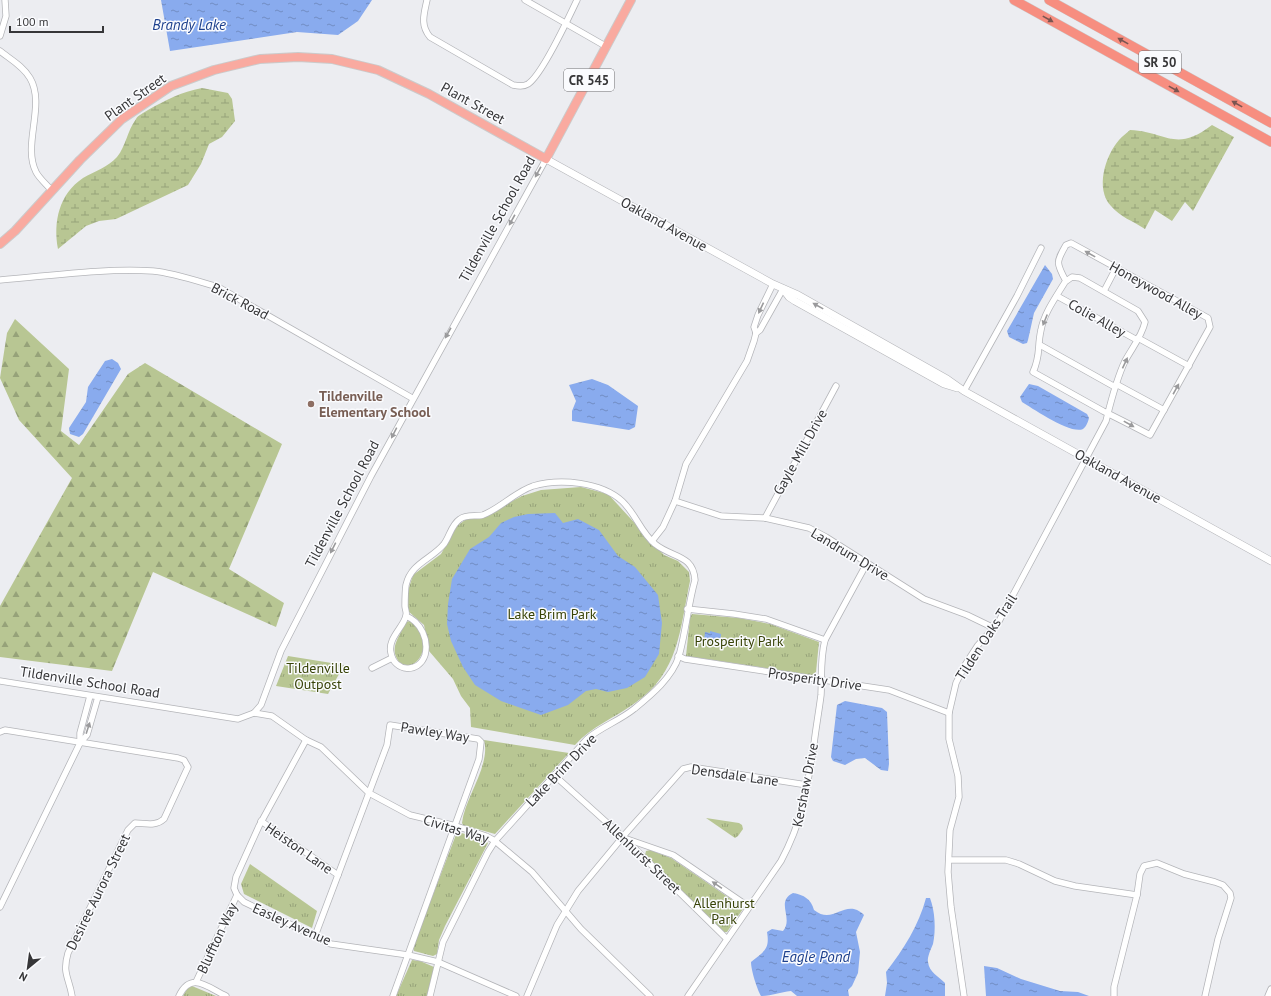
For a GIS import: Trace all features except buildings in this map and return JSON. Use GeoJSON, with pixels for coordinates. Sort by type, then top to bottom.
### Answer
{"type":"FeatureCollection","features":[{"type":"Feature","properties":{"kind":"highway","name":"SR 50"},"geometry":{"type":"LineString","coordinates":[[1014,0],[1271,142]]}},
{"type":"Feature","properties":{"kind":"highway","name":"SR 50"},"geometry":{"type":"LineString","coordinates":[[1049,0],[1271,123]]}},
{"type":"Feature","properties":{"kind":"main road","name":"Tildenville School Road"},"geometry":{"type":"LineString","coordinates":[[546,159],[631,0]]}},
{"type":"Feature","properties":{"kind":"main road","name":"Plant Street"},"geometry":{"type":"LineString","coordinates":[[0,244],[102,137],[122,119],[171,86],[214,70],[267,59],[298,57],[332,59],[378,70],[429,94],[546,159]]}},
{"type":"Feature","properties":{"kind":"street"},"geometry":{"type":"LineString","coordinates":[[0,36],[6,16],[5,0]]}},
{"type":"Feature","properties":{"kind":"street"},"geometry":{"type":"LineString","coordinates":[[427,0],[423,20],[425,31],[430,37],[513,85],[522,86],[528,84],[536,76],[567,22],[577,0]]}},
{"type":"Feature","properties":{"kind":"street"},"geometry":{"type":"LineString","coordinates":[[525,0],[567,22],[607,47]]}},
{"type":"Feature","properties":{"kind":"street"},"geometry":{"type":"LineString","coordinates":[[0,51],[20,66],[30,78],[36,99],[32,158],[36,172],[52,191]]}},
{"type":"Feature","properties":{"kind":"street","name":"Oakland Avenue"},"geometry":{"type":"LineString","coordinates":[[546,159],[773,284],[798,295],[947,379],[964,391],[1271,561]]}},
{"type":"Feature","properties":{"kind":"street","name":"Tildenville School Road"},"geometry":{"type":"LineString","coordinates":[[0,681],[238,718],[254,713],[261,705],[281,651],[412,398],[546,159]]}},
{"type":"Feature","properties":{"kind":"street","name":"Honeywood Alley"},"geometry":{"type":"LineString","coordinates":[[1066,281],[1058,267],[1057,261],[1066,245],[1071,243],[1208,318],[1210,327],[1150,435],[1108,413]]}},
{"type":"Feature","properties":{"kind":"street"},"geometry":{"type":"LineString","coordinates":[[964,391],[1018,296],[1041,248]]}},
{"type":"Feature","properties":{"kind":"street"},"geometry":{"type":"LineString","coordinates":[[1104,292],[1116,268]]}},
{"type":"Feature","properties":{"kind":"street","name":"Brick Road"},"geometry":{"type":"LineString","coordinates":[[0,280],[105,271],[154,271],[218,287],[412,398]]}},
{"type":"Feature","properties":{"kind":"street","name":"Tilden Oaks Trail"},"geometry":{"type":"LineString","coordinates":[[964,996],[951,907],[949,860],[950,830],[959,797],[958,776],[949,739],[949,713],[956,683],[965,665],[978,645],[998,623],[1106,421],[1116,385],[1125,361],[1145,322],[1138,310],[1080,278],[1072,277],[1066,281]]}},
{"type":"Feature","properties":{"kind":"street"},"geometry":{"type":"LineString","coordinates":[[1066,281],[1041,330],[1038,361],[1033,372],[1108,413]]}},
{"type":"Feature","properties":{"kind":"street"},"geometry":{"type":"LineString","coordinates":[[756,333],[754,327],[773,284]]}},
{"type":"Feature","properties":{"kind":"street"},"geometry":{"type":"LineString","coordinates":[[652,541],[663,527],[675,501],[686,464],[747,361],[756,333],[760,330],[783,289]]}},
{"type":"Feature","properties":{"kind":"street","name":"Colie Alley"},"geometry":{"type":"LineString","coordinates":[[1057,296],[1189,366]]}},
{"type":"Feature","properties":{"kind":"street"},"geometry":{"type":"LineString","coordinates":[[1040,345],[1164,410]]}},
{"type":"Feature","properties":{"kind":"street","name":"Gayle Mill Drive"},"geometry":{"type":"LineString","coordinates":[[765,518],[836,386]]}},
{"type":"Feature","properties":{"kind":"street","name":"Lake Brim Drive"},"geometry":{"type":"LineString","coordinates":[[406,616],[405,591],[413,569],[424,559],[439,550],[447,541],[450,530],[460,519],[471,515],[482,515],[533,486],[575,483],[595,486],[610,492],[632,511],[652,541],[667,552],[689,562],[694,570],[694,580],[678,656],[672,670],[647,698],[619,720],[593,735],[554,775],[495,841],[446,933],[430,996]]}},
{"type":"Feature","properties":{"kind":"street","name":"Landrum Drive"},"geometry":{"type":"LineString","coordinates":[[675,501],[721,516],[765,518],[809,528],[826,537],[924,599],[967,615],[994,628]]}},
{"type":"Feature","properties":{"kind":"street"},"geometry":{"type":"LineString","coordinates":[[821,680],[822,652],[825,640],[867,563]]}},
{"type":"Feature","properties":{"kind":"street"},"geometry":{"type":"LineString","coordinates":[[687,609],[766,619],[825,640]]}},
{"type":"Feature","properties":{"kind":"street"},"geometry":{"type":"LineString","coordinates":[[406,616],[412,618],[425,635],[427,646],[424,657],[419,665],[413,669],[399,666],[392,658],[390,649],[392,641],[406,616]]}},
{"type":"Feature","properties":{"kind":"street","name":"Prosperity Drive"},"geometry":{"type":"LineString","coordinates":[[678,656],[685,659],[889,690],[949,713]]}},
{"type":"Feature","properties":{"kind":"street"},"geometry":{"type":"LineString","coordinates":[[372,668],[392,658]]}},
{"type":"Feature","properties":{"kind":"street","name":"Kershaw Drive"},"geometry":{"type":"LineString","coordinates":[[688,996],[781,861],[794,837],[807,785],[821,694],[821,680]]}},
{"type":"Feature","properties":{"kind":"street"},"geometry":{"type":"LineString","coordinates":[[80,743],[80,733],[90,696]]}},
{"type":"Feature","properties":{"kind":"street"},"geometry":{"type":"LineString","coordinates":[[0,907],[80,743],[87,734],[98,697]]}},
{"type":"Feature","properties":{"kind":"street","name":"Civitas Way"},"geometry":{"type":"LineString","coordinates":[[254,713],[272,716],[306,740],[321,747],[369,793],[410,815],[456,826],[486,836],[495,841],[532,872],[581,929],[650,996]]}},
{"type":"Feature","properties":{"kind":"street","name":"Pawley Way"},"geometry":{"type":"LineString","coordinates":[[314,936],[387,745],[390,725],[478,739],[481,742],[479,759],[456,826],[409,947],[408,955],[392,996]]}},
{"type":"Feature","properties":{"kind":"street"},"geometry":{"type":"LineString","coordinates":[[0,732],[5,730],[80,743]]}},
{"type":"Feature","properties":{"kind":"street","name":"Easley Avenue"},"geometry":{"type":"LineString","coordinates":[[306,740],[261,821],[236,877],[234,888],[237,895],[244,902],[331,944],[408,955],[438,962],[516,996]]}},
{"type":"Feature","properties":{"kind":"street","name":"Desiree Aurora Street"},"geometry":{"type":"LineString","coordinates":[[72,996],[66,976],[65,965],[68,953],[128,830],[135,823],[152,825],[160,823],[164,819],[188,767],[184,760],[178,758],[80,743]]}},
{"type":"Feature","properties":{"kind":"street","name":"Densdale Lane"},"geometry":{"type":"LineString","coordinates":[[624,838],[626,833],[685,768],[691,767],[807,785]]}},
{"type":"Feature","properties":{"kind":"street","name":"Allenhurst Street"},"geometry":{"type":"LineString","coordinates":[[554,775],[624,838],[728,939]]}},
{"type":"Feature","properties":{"kind":"street","name":"Heiston Lane"},"geometry":{"type":"LineString","coordinates":[[261,821],[338,875]]}},
{"type":"Feature","properties":{"kind":"street"},"geometry":{"type":"LineString","coordinates":[[527,996],[545,951],[566,910],[578,891],[624,838],[673,855],[749,907]]}},
{"type":"Feature","properties":{"kind":"street"},"geometry":{"type":"LineString","coordinates":[[949,860],[1006,860],[1019,864],[1055,881],[1075,886],[1136,895]]}},
{"type":"Feature","properties":{"kind":"street"},"geometry":{"type":"LineString","coordinates":[[1114,996],[1114,987],[1140,874],[1144,866],[1157,863],[1184,874],[1219,884],[1230,893],[1231,898],[1218,939],[1205,996]]}},
{"type":"Feature","properties":{"kind":"street","name":"Bluffton Way"},"geometry":{"type":"LineString","coordinates":[[196,982],[237,895]]}},
{"type":"Feature","properties":{"kind":"street"},"geometry":{"type":"LineString","coordinates":[[179,996],[183,987],[191,982],[196,982],[226,996]]}},
{"type":"Feature","properties":{"kind":"street"},"geometry":{"type":"LineString","coordinates":[[1268,996],[1271,989]]}},
{"type":"Feature","properties":{"kind":"green space"},"geometry":{"type":"Polygon","coordinates":[[[202,88],[228,93],[232,99],[235,121],[222,137],[209,144],[201,164],[188,185],[116,219],[99,221],[86,226],[58,249],[56,229],[57,219],[63,200],[68,192],[83,178],[110,164],[117,157],[130,128],[140,115],[174,97],[202,88]]]}},
{"type":"Feature","properties":{"kind":"green space"},"geometry":{"type":"Polygon","coordinates":[[[1212,125],[1234,137],[1193,211],[1185,202],[1172,221],[1155,210],[1145,229],[1123,216],[1111,206],[1106,199],[1104,191],[1103,182],[1106,163],[1114,147],[1130,130],[1171,139],[1180,139],[1189,138],[1212,125]]]}},
{"type":"Feature","properties":{"kind":"green space"},"geometry":{"type":"Polygon","coordinates":[[[15,319],[69,369],[61,431],[79,445],[128,374],[145,363],[282,444],[229,569],[284,603],[276,627],[153,572],[112,671],[0,657],[0,606],[72,478],[19,420],[0,378],[7,333],[15,319]]]}},
{"type":"Feature","properties":{"kind":"green space","name":"Lake Brim Park"},"geometry":{"type":"Polygon","coordinates":[[[581,487],[608,494],[664,555],[678,561],[689,572],[690,581],[680,633],[669,664],[661,678],[650,691],[635,703],[596,727],[575,745],[471,727],[470,708],[461,696],[453,679],[429,651],[424,625],[408,611],[407,594],[413,575],[441,554],[457,526],[469,517],[483,516],[522,496],[541,490],[581,487]]]}},
{"type":"Feature","properties":{"kind":"green space","name":"Prosperity Park"},"geometry":{"type":"Polygon","coordinates":[[[692,614],[739,618],[770,624],[819,642],[816,672],[812,675],[686,656],[690,618],[692,614]]]}},
{"type":"Feature","properties":{"kind":"green space"},"geometry":{"type":"Polygon","coordinates":[[[410,621],[422,633],[424,644],[418,660],[410,665],[405,665],[399,662],[396,656],[395,646],[405,622],[410,621]]]}},
{"type":"Feature","properties":{"kind":"green space","name":"Tildenville Outpost"},"geometry":{"type":"Polygon","coordinates":[[[288,656],[344,665],[328,694],[276,686],[288,656]]]}},
{"type":"Feature","properties":{"kind":"green space"},"geometry":{"type":"Polygon","coordinates":[[[484,740],[569,753],[495,834],[463,825],[462,823],[464,813],[484,760],[484,740]]]}},
{"type":"Feature","properties":{"kind":"green space"},"geometry":{"type":"Polygon","coordinates":[[[706,818],[739,823],[742,825],[743,829],[735,838],[706,818]]]}},
{"type":"Feature","properties":{"kind":"green space"},"geometry":{"type":"Polygon","coordinates":[[[457,832],[482,838],[488,843],[445,926],[439,940],[437,954],[433,956],[414,951],[413,947],[457,832]]]}},
{"type":"Feature","properties":{"kind":"green space","name":"Allenhurst Park"},"geometry":{"type":"Polygon","coordinates":[[[650,850],[671,858],[741,906],[743,909],[727,932],[724,932],[645,855],[646,851],[650,850]]]}},
{"type":"Feature","properties":{"kind":"green space"},"geometry":{"type":"Polygon","coordinates":[[[250,864],[317,911],[312,928],[244,894],[241,884],[250,864]]]}},
{"type":"Feature","properties":{"kind":"green space"},"geometry":{"type":"Polygon","coordinates":[[[412,960],[420,961],[434,967],[427,996],[396,996],[412,960]]]}},
{"type":"Feature","properties":{"kind":"green space"},"geometry":{"type":"Polygon","coordinates":[[[192,986],[216,996],[183,996],[187,989],[192,986]]]}},
{"type":"Feature","properties":{"kind":"water","name":"Brandy Lake"},"geometry":{"type":"Polygon","coordinates":[[[161,0],[372,0],[358,21],[338,35],[297,32],[170,51],[161,0]]]}},
{"type":"Feature","properties":{"kind":"water"},"geometry":{"type":"Polygon","coordinates":[[[1045,265],[1052,274],[1053,279],[1034,313],[1027,343],[1023,344],[1009,337],[1007,331],[1045,265]]]}},
{"type":"Feature","properties":{"kind":"water"},"geometry":{"type":"Polygon","coordinates":[[[112,359],[118,363],[121,369],[83,434],[79,437],[70,434],[69,428],[86,402],[88,387],[105,361],[112,359]]]}},
{"type":"Feature","properties":{"kind":"water"},"geometry":{"type":"Polygon","coordinates":[[[592,379],[608,385],[638,406],[635,427],[629,430],[572,421],[572,411],[576,401],[569,385],[592,379]]]}},
{"type":"Feature","properties":{"kind":"water"},"geometry":{"type":"Polygon","coordinates":[[[1029,384],[1038,386],[1087,414],[1089,418],[1085,427],[1077,430],[1061,425],[1022,402],[1020,397],[1029,384]]]}},
{"type":"Feature","properties":{"kind":"water","name":"Lake Brim Park"},"geometry":{"type":"Polygon","coordinates":[[[555,513],[563,523],[578,519],[599,530],[618,556],[635,567],[658,595],[662,623],[659,654],[645,677],[627,688],[608,692],[596,689],[586,691],[568,705],[541,715],[501,701],[475,685],[463,667],[451,641],[447,624],[448,604],[452,579],[470,549],[489,537],[501,523],[514,517],[528,514],[555,513]]]}},
{"type":"Feature","properties":{"kind":"water"},"geometry":{"type":"Polygon","coordinates":[[[710,631],[721,634],[720,643],[716,642],[716,644],[704,640],[705,632],[710,633],[710,631]]]}},
{"type":"Feature","properties":{"kind":"water"},"geometry":{"type":"Polygon","coordinates":[[[845,701],[882,708],[887,712],[888,771],[881,770],[865,758],[856,759],[845,765],[833,761],[831,757],[837,705],[845,701]]]}},
{"type":"Feature","properties":{"kind":"water","name":"Eagle Pond"},"geometry":{"type":"Polygon","coordinates":[[[793,893],[809,900],[814,910],[821,914],[834,914],[851,909],[857,910],[864,915],[856,932],[860,952],[858,973],[852,986],[848,990],[849,996],[797,996],[791,991],[761,996],[754,979],[751,962],[767,947],[767,932],[772,929],[783,931],[787,921],[785,901],[793,893]]]}},
{"type":"Feature","properties":{"kind":"water"},"geometry":{"type":"Polygon","coordinates":[[[926,898],[930,898],[934,921],[934,939],[928,962],[930,969],[945,983],[945,996],[885,996],[887,983],[886,972],[910,937],[926,898]]]}},
{"type":"Feature","properties":{"kind":"water"},"geometry":{"type":"Polygon","coordinates":[[[984,966],[997,968],[1021,979],[1060,991],[1078,992],[1089,996],[986,996],[984,966]]]}},
{"type":"Feature","properties":{"kind":"place","name":"Tildenville Elementary School"},"geometry":{"type":"Point","coordinates":[311,404]}}]}
